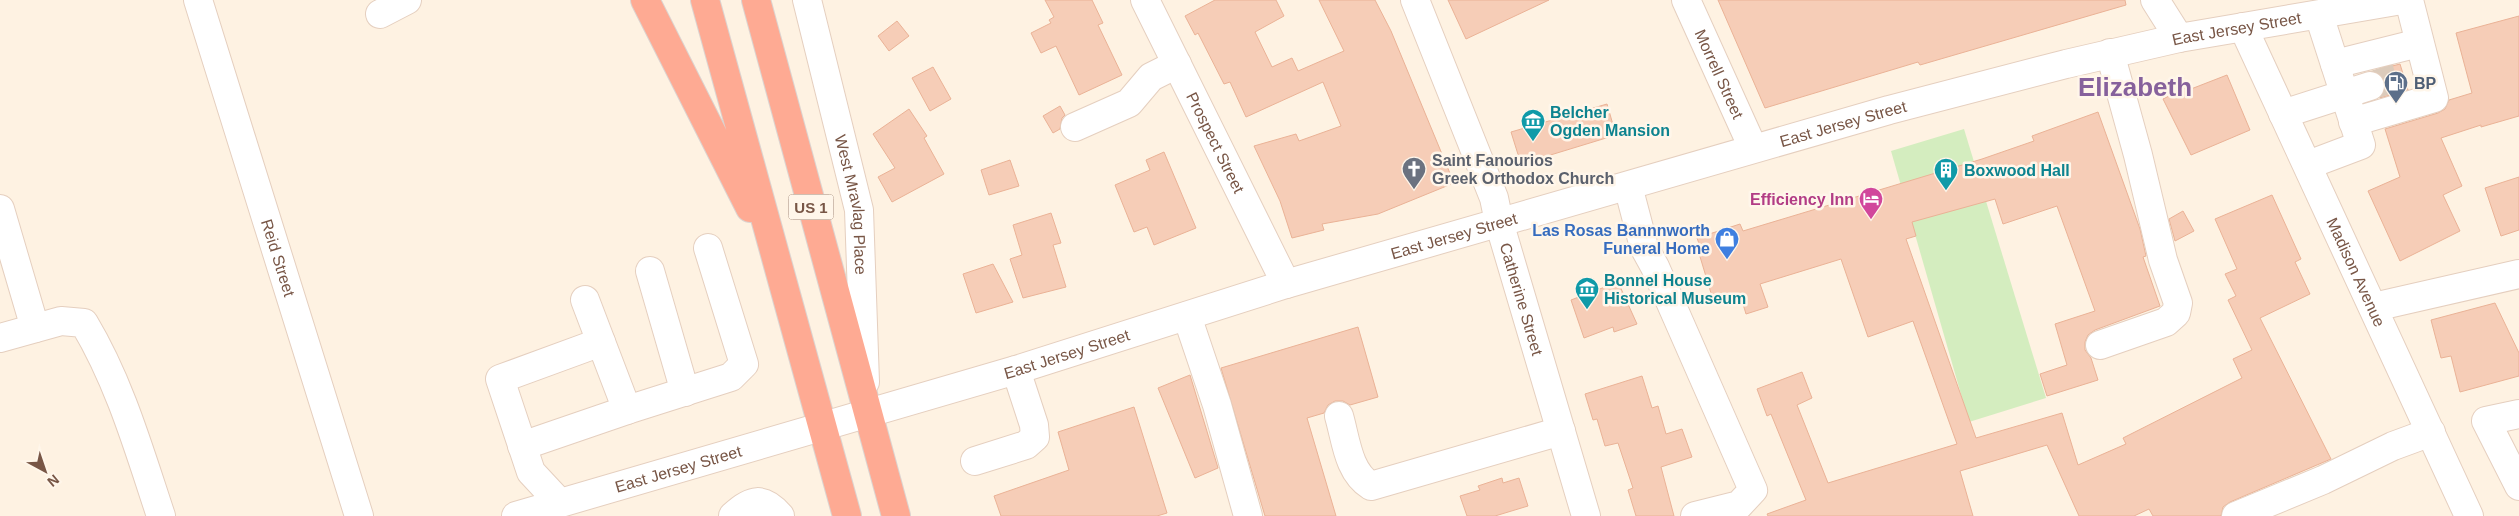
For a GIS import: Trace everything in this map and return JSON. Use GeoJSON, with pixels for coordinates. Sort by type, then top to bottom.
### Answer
{"type":"FeatureCollection","features":[{"type":"Feature","properties":{"kind":"highway"},"geometry":{"type":"LineString","coordinates":[[645,0],[778,264]]}},
{"type":"Feature","properties":{"kind":"highway","name":"US 1"},"geometry":{"type":"LineString","coordinates":[[705,0],[848,516]]}},
{"type":"Feature","properties":{"kind":"highway","name":"US 1"},"geometry":{"type":"LineString","coordinates":[[756,0],[866,414],[896,516]]}},
{"type":"Feature","properties":{"kind":"street","name":"Reid Street"},"geometry":{"type":"LineString","coordinates":[[198,0],[359,516]]}},
{"type":"Feature","properties":{"kind":"street"},"geometry":{"type":"LineString","coordinates":[[380,14],[407,0]]}},
{"type":"Feature","properties":{"kind":"street","name":"West Mravlag Place"},"geometry":{"type":"LineString","coordinates":[[808,0],[859,210],[866,414]]}},
{"type":"Feature","properties":{"kind":"street","name":"Prospect Street"},"geometry":{"type":"LineString","coordinates":[[1145,0],[1286,284]]}},
{"type":"Feature","properties":{"kind":"street","name":"Catherine Street"},"geometry":{"type":"LineString","coordinates":[[1415,0],[1494,198],[1499,222],[1586,516]]}},
{"type":"Feature","properties":{"kind":"street","name":"Morrell Street"},"geometry":{"type":"LineString","coordinates":[[1686,0],[1753,148]]}},
{"type":"Feature","properties":{"kind":"street"},"geometry":{"type":"LineString","coordinates":[[2155,0],[2179,38]]}},
{"type":"Feature","properties":{"kind":"street","name":"East Jersey Street"},"geometry":{"type":"LineString","coordinates":[[516,516],[1016,370],[1286,284],[1628,186],[1753,148],[2110,53],[2331,9],[2402,0]]}},
{"type":"Feature","properties":{"kind":"street"},"geometry":{"type":"LineString","coordinates":[[2353,122],[2434,98],[2415,72],[2419,43],[2409,0]]}},
{"type":"Feature","properties":{"kind":"street"},"geometry":{"type":"LineString","coordinates":[[2308,165],[2360,145],[2335,64],[2331,9]]}},
{"type":"Feature","properties":{"kind":"street","name":"Madison Avenue"},"geometry":{"type":"LineString","coordinates":[[2243,27],[2469,516]]}},
{"type":"Feature","properties":{"kind":"street"},"geometry":{"type":"LineString","coordinates":[[2335,64],[2419,43]]}},
{"type":"Feature","properties":{"kind":"street"},"geometry":{"type":"LineString","coordinates":[[2100,345],[2166,322],[2176,313],[2178,304],[2163,260],[2138,155],[2110,53]]}},
{"type":"Feature","properties":{"kind":"street"},"geometry":{"type":"LineString","coordinates":[[1075,127],[1129,103],[1151,77],[1177,64]]}},
{"type":"Feature","properties":{"kind":"street"},"geometry":{"type":"LineString","coordinates":[[2283,114],[2370,86]]}},
{"type":"Feature","properties":{"kind":"street"},"geometry":{"type":"LineString","coordinates":[[1628,186],[1644,247],[1655,267],[1753,490],[1739,505],[1695,516]]}},
{"type":"Feature","properties":{"kind":"street"},"geometry":{"type":"LineString","coordinates":[[0,210],[35,328]]}},
{"type":"Feature","properties":{"kind":"street"},"geometry":{"type":"LineString","coordinates":[[522,446],[731,377],[744,364],[708,248]]}},
{"type":"Feature","properties":{"kind":"street"},"geometry":{"type":"LineString","coordinates":[[650,270],[685,392]]}},
{"type":"Feature","properties":{"kind":"street"},"geometry":{"type":"LineString","coordinates":[[2374,307],[2519,274]]}},
{"type":"Feature","properties":{"kind":"street"},"geometry":{"type":"LineString","coordinates":[[585,300],[627,410]]}},
{"type":"Feature","properties":{"kind":"street"},"geometry":{"type":"LineString","coordinates":[[1187,316],[1217,405],[1248,516]]}},
{"type":"Feature","properties":{"kind":"street"},"geometry":{"type":"LineString","coordinates":[[0,338],[61,321],[84,324],[103,354],[126,412],[161,516]]}},
{"type":"Feature","properties":{"kind":"street"},"geometry":{"type":"LineString","coordinates":[[559,502],[531,472],[500,380],[601,342]]}},
{"type":"Feature","properties":{"kind":"street"},"geometry":{"type":"LineString","coordinates":[[975,461],[1026,445],[1035,437],[1034,425],[1016,370]]}},
{"type":"Feature","properties":{"kind":"street"},"geometry":{"type":"LineString","coordinates":[[2519,414],[2486,421],[2519,486]]}},
{"type":"Feature","properties":{"kind":"street"},"geometry":{"type":"LineString","coordinates":[[1339,416],[1352,464],[1362,481],[1371,486],[1561,431]]}},
{"type":"Feature","properties":{"kind":"street"},"geometry":{"type":"LineString","coordinates":[[2236,516],[2323,480],[2393,446],[2431,432]]}},
{"type":"Feature","properties":{"kind":"street"},"geometry":{"type":"LineString","coordinates":[[733,516],[745,505],[760,501],[771,505],[780,516]]}},
{"type":"Feature","properties":{"kind":"green space"},"geometry":{"type":"Polygon","coordinates":[[[1964,129],[2046,398],[1969,422],[1891,151],[1964,129]]]}},
{"type":"Feature","properties":{"kind":"building"},"geometry":{"type":"Polygon","coordinates":[[[1045,0],[1092,0],[1103,23],[1098,25],[1122,75],[1079,95],[1056,46],[1041,53],[1031,33],[1051,23],[1049,20],[1054,17],[1045,0]]]}},
{"type":"Feature","properties":{"kind":"building"},"geometry":{"type":"Polygon","coordinates":[[[1215,0],[1276,0],[1284,16],[1255,32],[1272,67],[1292,58],[1298,71],[1344,51],[1319,0],[1375,0],[1391,31],[1454,183],[1378,214],[1322,224],[1324,230],[1292,238],[1280,201],[1254,146],[1296,134],[1299,141],[1341,126],[1323,82],[1246,117],[1230,82],[1224,84],[1198,33],[1195,35],[1185,16],[1215,0]]]}},
{"type":"Feature","properties":{"kind":"building"},"geometry":{"type":"Polygon","coordinates":[[[1448,0],[1549,0],[1466,39],[1448,0]]]}},
{"type":"Feature","properties":{"kind":"building"},"geometry":{"type":"Polygon","coordinates":[[[1718,0],[2125,0],[2126,5],[1920,65],[1918,62],[1765,108],[1718,0]]]}},
{"type":"Feature","properties":{"kind":"building"},"geometry":{"type":"Polygon","coordinates":[[[2519,16],[2519,116],[2481,127],[2481,125],[2441,138],[2462,186],[2443,195],[2460,231],[2400,261],[2368,191],[2400,177],[2385,129],[2438,113],[2445,109],[2449,100],[2472,93],[2456,33],[2519,16]]]}},
{"type":"Feature","properties":{"kind":"building"},"geometry":{"type":"Polygon","coordinates":[[[897,21],[909,36],[889,51],[878,36],[897,21]]]}},
{"type":"Feature","properties":{"kind":"building"},"geometry":{"type":"Polygon","coordinates":[[[2400,64],[2408,90],[2380,98],[2385,90],[2385,82],[2380,74],[2373,71],[2400,64]]]}},
{"type":"Feature","properties":{"kind":"building"},"geometry":{"type":"Polygon","coordinates":[[[933,67],[951,99],[930,111],[912,78],[933,67]]]}},
{"type":"Feature","properties":{"kind":"building"},"geometry":{"type":"Polygon","coordinates":[[[2227,75],[2250,130],[2191,155],[2163,99],[2189,86],[2191,89],[2227,75]]]}},
{"type":"Feature","properties":{"kind":"building"},"geometry":{"type":"Polygon","coordinates":[[[1607,104],[1616,135],[1521,164],[1511,132],[1607,104]]]}},
{"type":"Feature","properties":{"kind":"building"},"geometry":{"type":"Polygon","coordinates":[[[1060,106],[1065,115],[1062,118],[1060,129],[1053,133],[1043,116],[1060,106]]]}},
{"type":"Feature","properties":{"kind":"building"},"geometry":{"type":"Polygon","coordinates":[[[909,109],[927,136],[924,138],[944,174],[892,202],[878,177],[895,168],[873,134],[909,109]]]}},
{"type":"Feature","properties":{"kind":"building"},"geometry":{"type":"Polygon","coordinates":[[[2098,112],[2140,229],[2146,256],[2143,257],[2160,306],[2095,330],[2088,335],[2085,342],[2085,350],[2091,358],[2098,380],[2047,396],[2040,374],[2067,365],[2055,324],[2095,311],[2057,206],[2003,224],[1995,199],[1912,222],[1916,236],[1906,239],[1976,438],[2062,413],[2078,465],[2126,444],[2123,438],[2242,378],[2233,359],[2252,350],[2228,300],[2236,296],[2225,274],[2237,269],[2215,219],[2272,195],[2301,259],[2295,262],[2310,294],[2260,318],[2331,459],[2230,502],[2223,507],[2221,516],[2153,516],[2149,509],[2134,516],[2079,516],[2047,445],[1960,471],[1973,516],[1768,516],[1767,514],[1806,500],[1771,414],[1767,416],[1757,389],[1802,372],[1812,398],[1797,405],[1828,483],[1957,444],[1913,321],[1868,337],[1841,259],[1760,284],[1768,307],[1746,314],[1740,294],[1714,303],[1698,250],[1701,249],[1697,238],[1740,224],[1743,231],[1982,159],[2034,141],[2032,136],[2098,112]]]}},
{"type":"Feature","properties":{"kind":"building"},"geometry":{"type":"Polygon","coordinates":[[[1164,152],[1196,228],[1154,245],[1147,227],[1134,232],[1115,185],[1150,170],[1146,160],[1164,152]]]}},
{"type":"Feature","properties":{"kind":"building"},"geometry":{"type":"Polygon","coordinates":[[[1010,160],[1019,186],[989,195],[981,170],[1010,160]]]}},
{"type":"Feature","properties":{"kind":"building"},"geometry":{"type":"Polygon","coordinates":[[[2519,177],[2519,230],[2501,236],[2485,188],[2519,177]]]}},
{"type":"Feature","properties":{"kind":"building"},"geometry":{"type":"Polygon","coordinates":[[[2183,211],[2194,231],[2175,241],[2169,219],[2183,211]]]}},
{"type":"Feature","properties":{"kind":"building"},"geometry":{"type":"Polygon","coordinates":[[[1051,213],[1061,243],[1053,245],[1066,287],[1023,298],[1010,259],[1022,255],[1013,225],[1051,213]]]}},
{"type":"Feature","properties":{"kind":"building"},"geometry":{"type":"Polygon","coordinates":[[[993,264],[1013,302],[976,313],[963,274],[993,264]]]}},
{"type":"Feature","properties":{"kind":"building","name":"Bonnel House Historical Museum"},"geometry":{"type":"Polygon","coordinates":[[[1618,282],[1637,324],[1614,332],[1613,327],[1584,338],[1571,300],[1618,282]]]}},
{"type":"Feature","properties":{"kind":"building"},"geometry":{"type":"Polygon","coordinates":[[[2495,303],[2519,353],[2519,376],[2460,392],[2451,356],[2441,358],[2431,320],[2495,303]]]}},
{"type":"Feature","properties":{"kind":"building"},"geometry":{"type":"Polygon","coordinates":[[[1358,327],[1378,397],[1350,405],[1343,401],[1335,401],[1328,405],[1324,413],[1307,418],[1336,516],[1265,516],[1221,368],[1358,327]]]}},
{"type":"Feature","properties":{"kind":"building"},"geometry":{"type":"Polygon","coordinates":[[[1190,375],[1218,468],[1195,478],[1158,388],[1190,375]]]}},
{"type":"Feature","properties":{"kind":"building"},"geometry":{"type":"Polygon","coordinates":[[[1642,376],[1652,408],[1658,406],[1666,434],[1682,429],[1692,457],[1661,467],[1674,516],[1636,516],[1628,490],[1633,488],[1618,443],[1605,446],[1597,419],[1593,420],[1585,394],[1642,376]]]}},
{"type":"Feature","properties":{"kind":"building"},"geometry":{"type":"Polygon","coordinates":[[[1134,407],[1167,513],[1157,516],[1001,516],[994,496],[1069,470],[1058,432],[1134,407]]]}},
{"type":"Feature","properties":{"kind":"building"},"geometry":{"type":"Polygon","coordinates":[[[1502,478],[1503,483],[1519,478],[1528,506],[1495,516],[1467,516],[1460,496],[1480,490],[1478,486],[1502,478]]]}},
{"type":"Feature","properties":{"kind":"tunnel"},"geometry":{"type":"LineString","coordinates":[[2370,86],[2403,75]]}},
{"type":"Feature","properties":{"kind":"place","name":"BP"},"geometry":{"type":"Point","coordinates":[2396,104]}},
{"type":"Feature","properties":{"kind":"place","name":"Belcher Ogden Mansion"},"geometry":{"type":"Point","coordinates":[1533,142]}},
{"type":"Feature","properties":{"kind":"place","name":"Saint Fanourios Greek Orthodox Church"},"geometry":{"type":"Point","coordinates":[1414,190]}},
{"type":"Feature","properties":{"kind":"place","name":"Boxwood Hall"},"geometry":{"type":"Point","coordinates":[1946,191]}},
{"type":"Feature","properties":{"kind":"place","name":"Efficiency Inn"},"geometry":{"type":"Point","coordinates":[1871,220]}},
{"type":"Feature","properties":{"kind":"place","name":"Las Rosas Bannnworth Funeral Home"},"geometry":{"type":"Point","coordinates":[1727,260]}},
{"type":"Feature","properties":{"kind":"place","name":"Bonnel House Historical Museum"},"geometry":{"type":"Point","coordinates":[1587,310]}},
{"type":"Feature","properties":{"kind":"district","name":"Elizabeth"},"geometry":{"type":"Point","coordinates":[2135,87]}}]}
